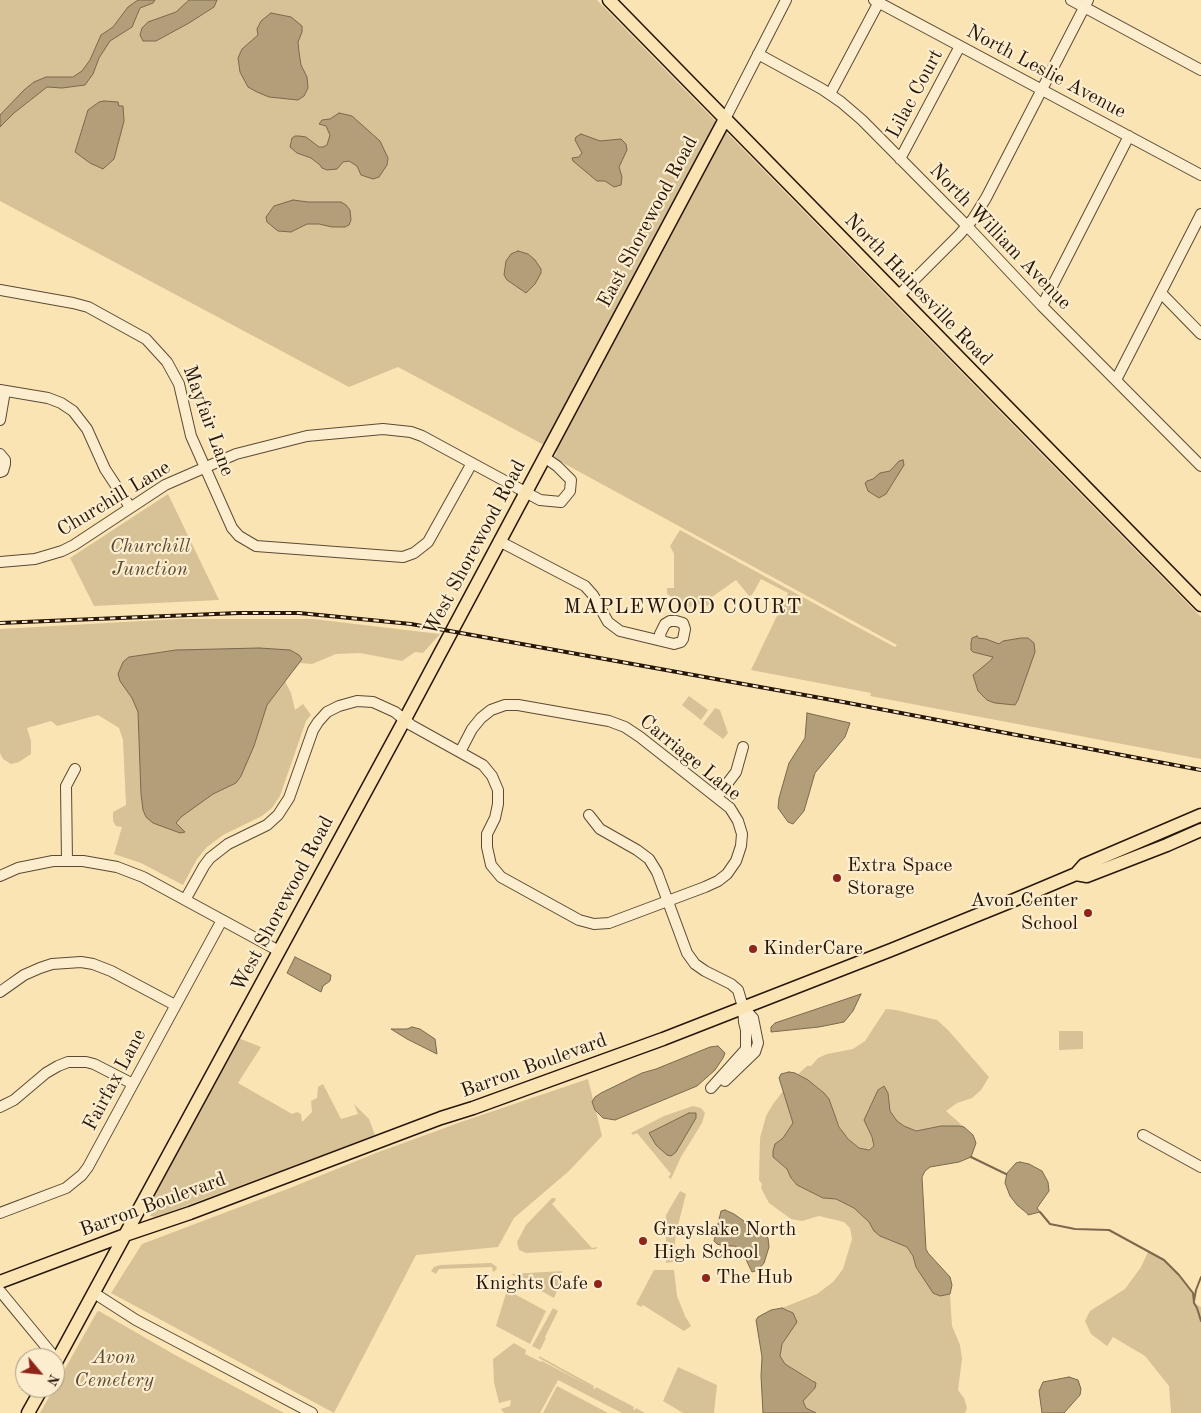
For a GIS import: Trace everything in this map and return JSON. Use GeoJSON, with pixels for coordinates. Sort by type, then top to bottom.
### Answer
{"type":"FeatureCollection","features":[{"type":"Feature","properties":{"kind":"main road","name":"North Hainesville Road"},"geometry":{"type":"LineString","coordinates":[[609,0],[1201,605]]}},
{"type":"Feature","properties":{"kind":"main road","name":"East Shorewood Road"},"geometry":{"type":"LineString","coordinates":[[543,459],[725,119]]}},
{"type":"Feature","properties":{"kind":"main road","name":"West Shorewood Road"},"geometry":{"type":"LineString","coordinates":[[64,1348],[405,719],[543,459]]}},
{"type":"Feature","properties":{"kind":"main road","name":"Barron Boulevard"},"geometry":{"type":"LineString","coordinates":[[0,1282],[125,1235],[190,1213],[441,1118],[474,1108],[637,1049],[912,942],[1076,874],[1084,865],[1201,815]]}},
{"type":"Feature","properties":{"kind":"main road","name":"Barron Boulevard"},"geometry":{"type":"LineString","coordinates":[[1076,874],[1087,876],[1201,830]]}},
{"type":"Feature","properties":{"kind":"main road"},"geometry":{"type":"LineString","coordinates":[[28,1413],[36,1398]]}},
{"type":"Feature","properties":{"kind":"street","name":"East Shorewood Road"},"geometry":{"type":"LineString","coordinates":[[725,119],[786,0]]}},
{"type":"Feature","properties":{"kind":"street"},"geometry":{"type":"LineString","coordinates":[[1072,0],[1086,3],[1201,70]]}},
{"type":"Feature","properties":{"kind":"street"},"geometry":{"type":"LineString","coordinates":[[830,94],[878,1]]}},
{"type":"Feature","properties":{"kind":"street","name":"North Leslie Avenue"},"geometry":{"type":"LineString","coordinates":[[878,1],[1201,175]]}},
{"type":"Feature","properties":{"kind":"street"},"geometry":{"type":"LineString","coordinates":[[898,296],[967,226],[986,198],[1086,3]]}},
{"type":"Feature","properties":{"kind":"street","name":"Lilac Court"},"geometry":{"type":"LineString","coordinates":[[900,159],[960,46]]}},
{"type":"Feature","properties":{"kind":"street","name":"North William Avenue"},"geometry":{"type":"LineString","coordinates":[[758,54],[830,94],[862,120],[967,226],[1042,306],[1201,466]]}},
{"type":"Feature","properties":{"kind":"street"},"geometry":{"type":"LineString","coordinates":[[1042,306],[1130,136]]}},
{"type":"Feature","properties":{"kind":"street"},"geometry":{"type":"LineString","coordinates":[[1116,380],[1201,214]]}},
{"type":"Feature","properties":{"kind":"street","name":"Mayfair Lane"},"geometry":{"type":"LineString","coordinates":[[0,290],[88,307],[146,339],[167,362],[178,384],[191,436],[232,528],[249,543],[263,548],[394,558],[403,557],[414,553],[428,542],[472,463]]}},
{"type":"Feature","properties":{"kind":"street"},"geometry":{"type":"LineString","coordinates":[[1160,293],[1201,334]]}},
{"type":"Feature","properties":{"kind":"street"},"geometry":{"type":"LineString","coordinates":[[0,420],[3,390],[48,398],[61,403],[73,411],[87,428],[105,469],[130,507]]}},
{"type":"Feature","properties":{"kind":"street","name":"Churchill Lane"},"geometry":{"type":"LineString","coordinates":[[0,562],[35,559],[62,551],[74,545],[165,484],[236,454],[307,436],[383,429],[402,430],[422,436],[540,500],[561,502],[570,491],[571,480],[543,459]]}},
{"type":"Feature","properties":{"kind":"street"},"geometry":{"type":"LineString","coordinates":[[0,454],[5,460],[3,471],[0,472]]}},
{"type":"Feature","properties":{"kind":"street"},"geometry":{"type":"LineString","coordinates":[[500,541],[585,586],[593,595],[608,622],[620,631],[661,640]]}},
{"type":"Feature","properties":{"kind":"street","name":"Carriage Lane"},"geometry":{"type":"LineString","coordinates":[[185,900],[210,858],[228,844],[267,825],[278,815],[289,798],[313,730],[327,712],[350,702],[366,701],[382,705],[395,712],[411,725],[460,752],[483,764],[492,776],[498,790],[495,818],[487,834],[487,847],[491,865],[501,877],[579,920],[594,924],[609,923],[668,901],[718,881],[727,874],[736,861],[741,846],[742,834],[730,808],[640,737],[624,727],[609,721],[505,705],[491,710],[481,718],[472,729],[460,752]]}},
{"type":"Feature","properties":{"kind":"street"},"geometry":{"type":"LineString","coordinates":[[717,797],[736,772],[743,747]]}},
{"type":"Feature","properties":{"kind":"street"},"geometry":{"type":"LineString","coordinates":[[67,861],[66,786],[75,769]]}},
{"type":"Feature","properties":{"kind":"street"},"geometry":{"type":"LineString","coordinates":[[589,815],[600,829],[649,859],[657,872],[687,954],[695,964],[738,990],[743,1007],[746,1049],[712,1090]]}},
{"type":"Feature","properties":{"kind":"street"},"geometry":{"type":"LineString","coordinates":[[0,876],[34,864],[67,861],[83,861],[117,867],[143,877],[279,951]]}},
{"type":"Feature","properties":{"kind":"street","name":"Fairfax Lane"},"geometry":{"type":"LineString","coordinates":[[0,1213],[66,1188],[82,1175],[222,920]]}},
{"type":"Feature","properties":{"kind":"street"},"geometry":{"type":"LineString","coordinates":[[0,992],[24,975],[40,968],[52,964],[81,962],[103,967],[175,1005]]}},
{"type":"Feature","properties":{"kind":"street"},"geometry":{"type":"LineString","coordinates":[[0,1107],[14,1100],[46,1073],[68,1062],[94,1064],[133,1084]]}},
{"type":"Feature","properties":{"kind":"street"},"geometry":{"type":"LineString","coordinates":[[1143,1135],[1201,1166]]}},
{"type":"Feature","properties":{"kind":"street"},"geometry":{"type":"LineString","coordinates":[[0,1291],[45,1348]]}},
{"type":"Feature","properties":{"kind":"street"},"geometry":{"type":"LineString","coordinates":[[92,1295],[302,1413]]}},
{"type":"Feature","properties":{"kind":"street"},"geometry":{"type":"LineString","coordinates":[[92,1295],[312,1413]]}},
{"type":"Feature","properties":{"kind":"green space"},"geometry":{"type":"Polygon","coordinates":[[[0,0],[597,0],[1201,617],[1201,759],[870,696],[871,693],[751,670],[788,593],[761,579],[752,595],[749,596],[736,580],[709,599],[711,603],[705,607],[700,605],[689,607],[678,601],[667,594],[667,588],[674,588],[674,554],[670,546],[680,530],[895,647],[897,645],[554,458],[557,452],[398,367],[349,387],[0,201],[0,0]]]}},
{"type":"Feature","properties":{"kind":"green space","name":"Churchill Junction"},"geometry":{"type":"Polygon","coordinates":[[[168,494],[219,600],[94,606],[70,558],[168,494]]]}},
{"type":"Feature","properties":{"kind":"green space"},"geometry":{"type":"Polygon","coordinates":[[[178,619],[313,619],[440,634],[423,653],[415,652],[402,661],[360,653],[336,654],[312,664],[300,663],[285,681],[291,693],[295,710],[303,704],[311,715],[306,721],[280,796],[272,808],[262,816],[223,835],[207,847],[197,859],[183,885],[141,863],[114,854],[122,827],[116,826],[113,821],[113,812],[126,805],[123,740],[119,728],[98,715],[57,726],[51,721],[27,728],[31,741],[31,754],[19,762],[11,764],[3,759],[0,753],[0,629],[178,619]]]}},
{"type":"Feature","properties":{"kind":"green space"},"geometry":{"type":"Polygon","coordinates":[[[689,696],[708,710],[701,720],[682,705],[689,696]]]}},
{"type":"Feature","properties":{"kind":"green space"},"geometry":{"type":"Polygon","coordinates":[[[715,708],[720,710],[728,733],[723,739],[703,724],[715,708]]]}},
{"type":"Feature","properties":{"kind":"green space"},"geometry":{"type":"Polygon","coordinates":[[[886,1009],[937,1020],[989,1077],[981,1090],[972,1098],[957,1103],[946,1111],[964,1127],[910,1130],[897,1121],[890,1111],[888,1093],[884,1086],[878,1090],[865,1120],[874,1142],[874,1146],[866,1150],[852,1143],[843,1133],[829,1099],[824,1093],[798,1074],[807,1066],[811,1066],[818,1058],[827,1054],[853,1049],[865,1041],[886,1009]]]}},
{"type":"Feature","properties":{"kind":"green space"},"geometry":{"type":"Polygon","coordinates":[[[1059,1031],[1082,1031],[1083,1049],[1059,1050],[1059,1031]]]}},
{"type":"Feature","properties":{"kind":"green space"},"geometry":{"type":"Polygon","coordinates":[[[238,1038],[261,1047],[238,1083],[292,1114],[297,1112],[301,1114],[302,1122],[312,1112],[311,1101],[317,1098],[318,1087],[323,1084],[341,1119],[358,1114],[354,1104],[369,1119],[375,1135],[167,1213],[155,1217],[150,1216],[151,1214],[146,1213],[146,1207],[238,1038]]]}},
{"type":"Feature","properties":{"kind":"green space"},"geometry":{"type":"Polygon","coordinates":[[[588,1079],[602,1136],[569,1171],[514,1218],[498,1247],[416,1255],[334,1413],[111,1293],[142,1244],[376,1153],[588,1079]]]}},
{"type":"Feature","properties":{"kind":"green space"},"geometry":{"type":"Polygon","coordinates":[[[784,1090],[793,1123],[783,1138],[778,1141],[773,1157],[787,1169],[791,1179],[797,1185],[823,1198],[836,1199],[854,1208],[880,1236],[907,1247],[913,1256],[916,1267],[928,1283],[944,1295],[950,1294],[952,1326],[960,1345],[962,1359],[958,1390],[964,1398],[967,1408],[965,1413],[816,1413],[806,1408],[803,1401],[815,1388],[813,1380],[785,1364],[780,1356],[782,1344],[795,1325],[789,1310],[782,1308],[817,1294],[833,1282],[843,1269],[852,1239],[850,1228],[844,1222],[819,1216],[802,1221],[791,1219],[769,1203],[761,1188],[762,1184],[759,1180],[760,1138],[766,1116],[784,1090]]]}},
{"type":"Feature","properties":{"kind":"green space"},"geometry":{"type":"Polygon","coordinates":[[[693,1106],[701,1108],[705,1113],[702,1123],[681,1157],[671,1179],[668,1177],[671,1174],[637,1133],[633,1135],[631,1133],[664,1116],[693,1106]]]}},
{"type":"Feature","properties":{"kind":"green space"},"geometry":{"type":"Polygon","coordinates":[[[680,1191],[686,1194],[676,1233],[673,1262],[666,1263],[666,1215],[680,1191]]]}},
{"type":"Feature","properties":{"kind":"green space"},"geometry":{"type":"Polygon","coordinates":[[[552,1198],[556,1200],[552,1204],[592,1248],[597,1247],[596,1249],[526,1253],[519,1250],[517,1242],[526,1225],[552,1198]]]}},
{"type":"Feature","properties":{"kind":"green space"},"geometry":{"type":"Polygon","coordinates":[[[1148,1252],[1164,1260],[1179,1275],[1193,1293],[1194,1303],[1201,1307],[1201,1413],[1171,1413],[1169,1386],[1145,1356],[1113,1337],[1107,1346],[1091,1334],[1085,1321],[1090,1311],[1125,1289],[1141,1267],[1148,1252]]]}},
{"type":"Feature","properties":{"kind":"green space"},"geometry":{"type":"Polygon","coordinates":[[[491,1263],[497,1267],[493,1272],[492,1267],[439,1269],[436,1274],[431,1271],[434,1267],[440,1265],[491,1263]]]}},
{"type":"Feature","properties":{"kind":"green space"},"geometry":{"type":"Polygon","coordinates":[[[654,1270],[674,1270],[677,1296],[691,1326],[684,1331],[643,1305],[641,1307],[636,1304],[654,1270]]]}},
{"type":"Feature","properties":{"kind":"green space"},"geometry":{"type":"Polygon","coordinates":[[[562,1271],[560,1284],[554,1298],[511,1274],[562,1271]]]}},
{"type":"Feature","properties":{"kind":"green space"},"geometry":{"type":"Polygon","coordinates":[[[507,1290],[546,1311],[530,1344],[496,1326],[507,1290]]]}},
{"type":"Feature","properties":{"kind":"green space"},"geometry":{"type":"Polygon","coordinates":[[[553,1308],[558,1311],[540,1350],[532,1346],[553,1308]]]}},
{"type":"Feature","properties":{"kind":"green space","name":"Avon Cemetery"},"geometry":{"type":"Polygon","coordinates":[[[99,1311],[175,1355],[284,1413],[40,1413],[48,1398],[65,1398],[65,1369],[99,1311]]]}},
{"type":"Feature","properties":{"kind":"green space"},"geometry":{"type":"Polygon","coordinates":[[[514,1343],[526,1350],[525,1354],[591,1387],[539,1358],[539,1356],[594,1386],[593,1388],[595,1389],[596,1387],[634,1407],[633,1409],[635,1410],[636,1408],[645,1413],[622,1413],[558,1380],[540,1413],[504,1413],[501,1409],[510,1406],[511,1400],[499,1403],[494,1382],[493,1359],[514,1343]]]}},
{"type":"Feature","properties":{"kind":"green space"},"geometry":{"type":"Polygon","coordinates":[[[678,1367],[717,1385],[714,1413],[683,1413],[663,1401],[678,1367]]]}},
{"type":"Feature","properties":{"kind":"green space"},"geometry":{"type":"Polygon","coordinates":[[[557,1386],[608,1413],[543,1413],[557,1386]]]}},
{"type":"Feature","properties":{"kind":"shaded area"},"geometry":{"type":"Polygon","coordinates":[[[138,0],[155,0],[153,3],[140,8],[132,27],[110,41],[99,58],[93,74],[85,85],[62,88],[47,87],[14,113],[0,127],[0,115],[34,82],[46,77],[73,77],[82,71],[90,60],[101,35],[113,27],[128,7],[138,0]]]}},
{"type":"Feature","properties":{"kind":"shaded area"},"geometry":{"type":"Polygon","coordinates":[[[189,0],[217,0],[214,7],[189,23],[156,41],[143,41],[140,35],[142,28],[148,22],[176,12],[189,0]]]}},
{"type":"Feature","properties":{"kind":"shaded area"},"geometry":{"type":"Polygon","coordinates":[[[271,13],[291,17],[302,26],[298,42],[301,65],[307,77],[308,88],[304,96],[298,100],[269,97],[257,92],[248,87],[240,72],[238,58],[242,49],[258,35],[257,29],[261,21],[271,13]]]}},
{"type":"Feature","properties":{"kind":"shaded area"},"geometry":{"type":"Polygon","coordinates":[[[99,102],[118,102],[119,106],[123,106],[124,121],[114,159],[103,169],[90,163],[75,152],[88,110],[99,102]]]}},
{"type":"Feature","properties":{"kind":"shaded area"},"geometry":{"type":"Polygon","coordinates":[[[339,113],[352,116],[380,141],[388,158],[387,165],[379,177],[373,179],[361,175],[357,166],[349,161],[343,162],[337,169],[327,170],[311,158],[297,153],[290,147],[292,138],[295,136],[306,137],[319,147],[327,145],[330,135],[326,126],[319,124],[322,120],[330,119],[339,113]]]}},
{"type":"Feature","properties":{"kind":"shaded area"},"geometry":{"type":"Polygon","coordinates":[[[581,134],[600,141],[621,139],[626,144],[627,150],[619,167],[622,177],[621,185],[614,187],[605,181],[597,181],[573,161],[572,158],[579,157],[582,153],[575,140],[581,134]]]}},
{"type":"Feature","properties":{"kind":"shaded area"},"geometry":{"type":"Polygon","coordinates":[[[293,200],[341,202],[350,210],[351,220],[349,225],[345,227],[307,224],[291,232],[278,231],[267,222],[266,217],[274,206],[293,200]]]}},
{"type":"Feature","properties":{"kind":"shaded area"},"geometry":{"type":"Polygon","coordinates":[[[518,251],[528,254],[541,269],[535,284],[526,293],[507,280],[504,275],[506,261],[511,254],[518,251]]]}},
{"type":"Feature","properties":{"kind":"shaded area"},"geometry":{"type":"Polygon","coordinates":[[[903,460],[904,465],[886,494],[879,498],[868,491],[865,483],[867,481],[880,473],[890,471],[899,461],[903,460]]]}},
{"type":"Feature","properties":{"kind":"shaded area"},"geometry":{"type":"Polygon","coordinates":[[[977,636],[978,638],[999,644],[1003,641],[1021,638],[1028,638],[1034,643],[1035,652],[1015,705],[995,703],[987,700],[978,691],[973,675],[993,657],[971,650],[972,638],[977,636]]]}},
{"type":"Feature","properties":{"kind":"shaded area"},"geometry":{"type":"Polygon","coordinates":[[[259,648],[290,650],[302,659],[267,705],[254,746],[241,776],[236,783],[213,794],[181,817],[176,823],[185,832],[180,833],[153,823],[146,817],[143,810],[138,712],[132,698],[120,681],[118,674],[123,662],[129,657],[176,650],[259,648]]]}},
{"type":"Feature","properties":{"kind":"shaded area"},"geometry":{"type":"Polygon","coordinates":[[[807,713],[850,723],[845,737],[815,773],[804,811],[793,824],[788,822],[778,808],[779,798],[789,763],[805,738],[807,713]]]}},
{"type":"Feature","properties":{"kind":"shaded area"},"geometry":{"type":"Polygon","coordinates":[[[295,957],[331,975],[330,981],[323,986],[321,992],[287,973],[295,957]]]}},
{"type":"Feature","properties":{"kind":"shaded area"},"geometry":{"type":"Polygon","coordinates":[[[861,994],[853,1011],[844,1022],[819,1027],[771,1032],[771,1027],[775,1023],[861,994]]]}},
{"type":"Feature","properties":{"kind":"shaded area"},"geometry":{"type":"Polygon","coordinates":[[[412,1027],[420,1029],[435,1039],[437,1054],[391,1029],[407,1029],[412,1027]]]}},
{"type":"Feature","properties":{"kind":"shaded area"},"geometry":{"type":"Polygon","coordinates":[[[718,1046],[725,1053],[723,1058],[715,1070],[697,1086],[615,1120],[603,1118],[595,1110],[592,1102],[601,1093],[642,1073],[710,1047],[718,1046]]]}},
{"type":"Feature","properties":{"kind":"shaded area"},"geometry":{"type":"Polygon","coordinates":[[[789,1072],[808,1080],[824,1093],[829,1099],[839,1127],[848,1139],[859,1148],[869,1150],[874,1146],[864,1120],[878,1090],[884,1086],[888,1093],[890,1111],[897,1121],[904,1126],[916,1131],[941,1126],[959,1126],[964,1127],[973,1135],[976,1143],[971,1157],[959,1162],[930,1167],[922,1177],[926,1249],[950,1277],[952,1285],[950,1294],[940,1296],[933,1293],[916,1267],[913,1256],[907,1247],[880,1236],[854,1208],[836,1199],[823,1198],[797,1185],[787,1169],[773,1157],[775,1144],[783,1138],[793,1123],[779,1078],[781,1074],[789,1072]]]}},
{"type":"Feature","properties":{"kind":"shaded area"},"geometry":{"type":"Polygon","coordinates":[[[689,1113],[696,1113],[696,1118],[676,1152],[671,1156],[667,1155],[656,1145],[649,1133],[689,1113]]]}},
{"type":"Feature","properties":{"kind":"shaded area"},"geometry":{"type":"Polygon","coordinates":[[[1016,1163],[1029,1164],[1042,1171],[1048,1182],[1049,1191],[1037,1208],[1040,1212],[1028,1215],[1010,1196],[1005,1183],[1007,1173],[1016,1163]]]}},
{"type":"Feature","properties":{"kind":"shaded area"},"geometry":{"type":"Polygon","coordinates":[[[725,1210],[734,1214],[768,1238],[769,1247],[764,1263],[758,1270],[752,1272],[741,1249],[734,1246],[717,1244],[714,1241],[721,1211],[725,1210]]]}},
{"type":"Feature","properties":{"kind":"shaded area"},"geometry":{"type":"Polygon","coordinates":[[[782,1308],[793,1313],[797,1322],[782,1344],[780,1356],[785,1364],[816,1383],[815,1388],[803,1401],[806,1408],[816,1413],[763,1413],[762,1357],[756,1320],[771,1310],[782,1308]]]}},
{"type":"Feature","properties":{"kind":"shaded area"},"geometry":{"type":"Polygon","coordinates":[[[1069,1377],[1078,1380],[1081,1389],[1080,1395],[1064,1413],[1042,1413],[1039,1391],[1043,1382],[1069,1377]]]}},
{"type":"Feature","properties":{"kind":"waterway"},"geometry":{"type":"LineString","coordinates":[[971,1157],[1006,1174]]}},
{"type":"Feature","properties":{"kind":"waterway"},"geometry":{"type":"LineString","coordinates":[[1040,1212],[1050,1224],[1075,1229],[1109,1230],[1164,1260],[1193,1293],[1194,1303],[1201,1321]]}},
{"type":"Feature","properties":{"kind":"waterway"},"geometry":{"type":"LineString","coordinates":[[1194,1301],[1201,1277]]}},
{"type":"Feature","properties":{"kind":"railway"},"geometry":{"type":"LineString","coordinates":[[0,623],[239,613],[299,613],[411,624],[843,702],[1201,770]]}},
{"type":"Feature","properties":{"kind":"place","name":"Extra Space Storage"},"geometry":{"type":"Point","coordinates":[837,878]}},
{"type":"Feature","properties":{"kind":"place","name":"Avon Center School"},"geometry":{"type":"Point","coordinates":[1088,913]}},
{"type":"Feature","properties":{"kind":"place","name":"KinderCare"},"geometry":{"type":"Point","coordinates":[753,949]}},
{"type":"Feature","properties":{"kind":"place","name":"Grayslake North High School"},"geometry":{"type":"Point","coordinates":[643,1241]}},
{"type":"Feature","properties":{"kind":"place","name":"The Hub"},"geometry":{"type":"Point","coordinates":[706,1278]}},
{"type":"Feature","properties":{"kind":"place","name":"Knights Cafe"},"geometry":{"type":"Point","coordinates":[598,1284]}},
{"type":"Feature","properties":{"kind":"district","name":"MAPLEWOOD COURT"},"geometry":{"type":"Point","coordinates":[683,607]}}]}
